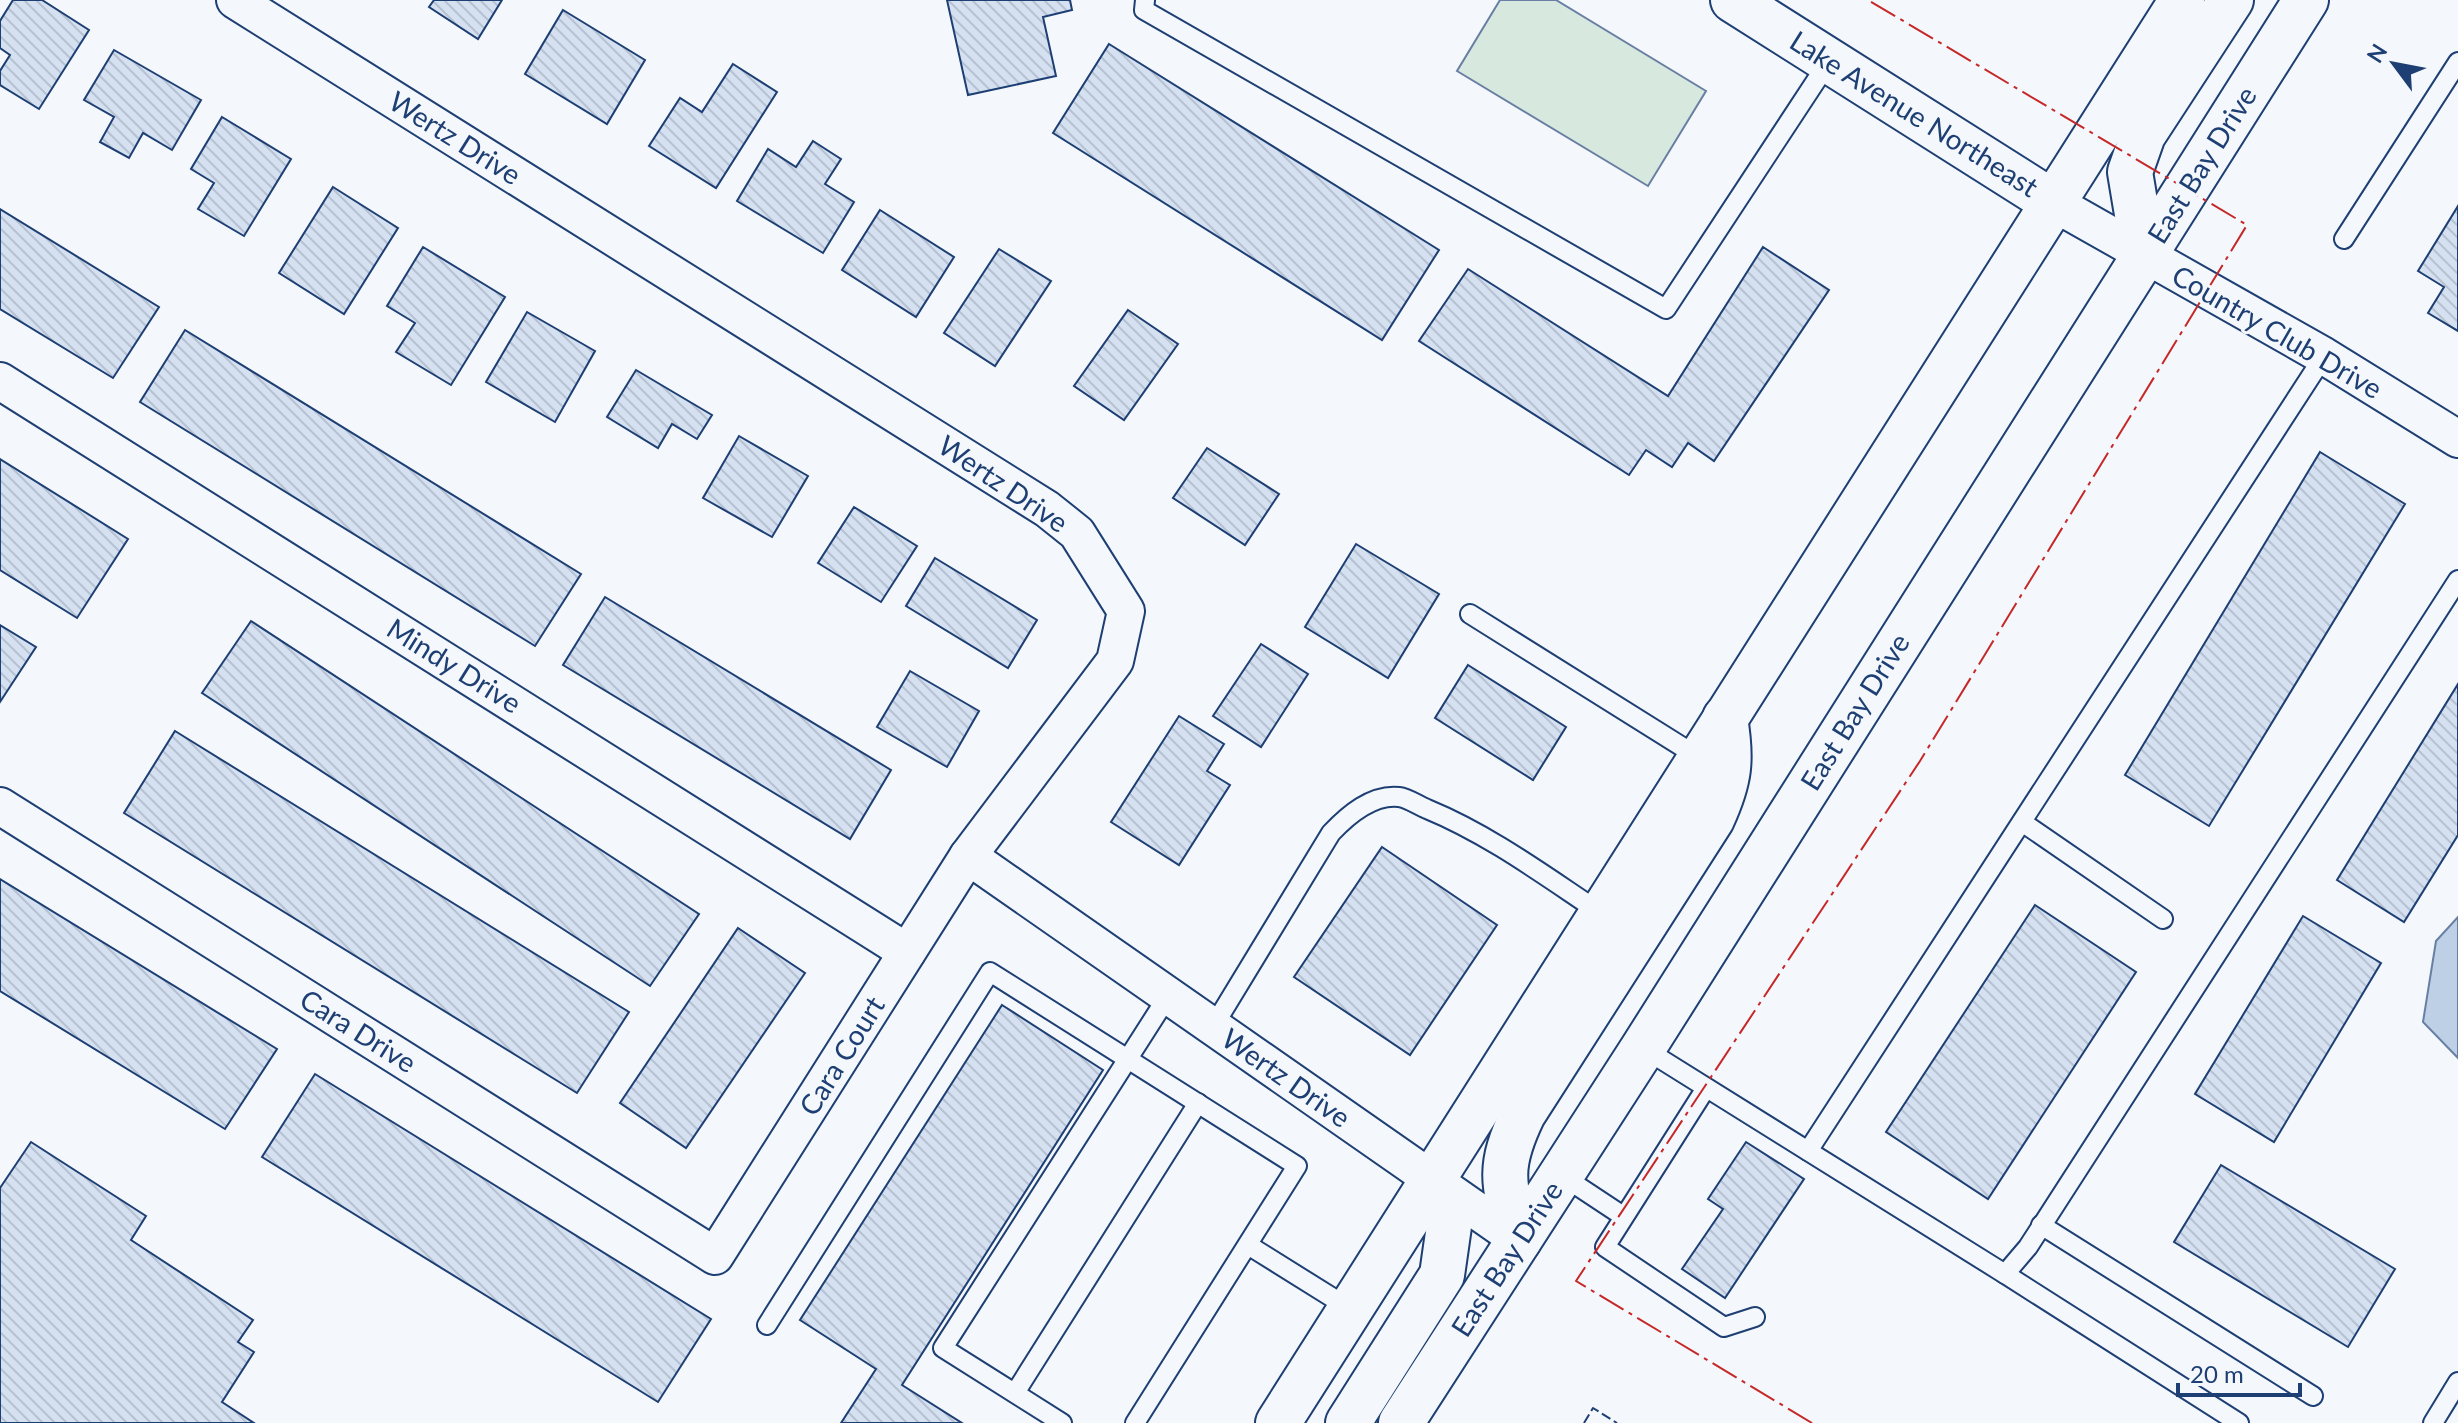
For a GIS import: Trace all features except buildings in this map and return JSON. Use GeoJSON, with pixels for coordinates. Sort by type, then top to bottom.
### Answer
{"type":"FeatureCollection","features":[{"type":"Feature","properties":{"kind":"main road","name":"Lake Avenue Northeast"},"geometry":{"type":"LineString","coordinates":[[1733,0],[2054,203]]}},
{"type":"Feature","properties":{"kind":"main road"},"geometry":{"type":"LineString","coordinates":[[1278,1423],[2182,0]]}},
{"type":"Feature","properties":{"kind":"main road"},"geometry":{"type":"LineString","coordinates":[[2144,256],[2130,172],[2143,135],[2231,0]]}},
{"type":"Feature","properties":{"kind":"main road","name":"East Bay Drive"},"geometry":{"type":"LineString","coordinates":[[1401,1423],[1643,1048],[2306,0]]}},
{"type":"Feature","properties":{"kind":"main road"},"geometry":{"type":"LineString","coordinates":[[1519,1240],[1505,1190],[1503,1168],[1510,1141],[1523,1114],[1712,819],[1725,791],[1731,764],[1725,718]]}},
{"type":"Feature","properties":{"kind":"main road"},"geometry":{"type":"LineString","coordinates":[[1348,1423],[1442,1275],[1449,1226],[1431,1179]]}},
{"type":"Feature","properties":{"kind":"street","name":"Wertz Drive"},"geometry":{"type":"LineString","coordinates":[[235,0],[1047,509],[1077,533],[1126,611],[1115,661],[968,856],[1519,1240]]}},
{"type":"Feature","properties":{"kind":"street","name":"Country Club Drive"},"geometry":{"type":"LineString","coordinates":[[2054,203],[2324,356],[2458,439]]}},
{"type":"Feature","properties":{"kind":"street","name":"Mindy Drive"},"geometry":{"type":"LineString","coordinates":[[0,381],[907,952]]}},
{"type":"Feature","properties":{"kind":"street","name":"Cara Drive"},"geometry":{"type":"LineString","coordinates":[[0,806],[715,1256]]}},
{"type":"Feature","properties":{"kind":"street","name":"Cara Court"},"geometry":{"type":"LineString","coordinates":[[715,1256],[968,856]]}},
{"type":"Feature","properties":{"kind":"lane"},"geometry":{"type":"LineString","coordinates":[[1145,0],[1144,10],[1666,309],[1829,61]]}},
{"type":"Feature","properties":{"kind":"lane"},"geometry":{"type":"LineString","coordinates":[[2344,239],[2458,62]]}},
{"type":"Feature","properties":{"kind":"lane"},"geometry":{"type":"LineString","coordinates":[[1808,1151],[2324,356]]}},
{"type":"Feature","properties":{"kind":"lane"},"geometry":{"type":"LineString","coordinates":[[2005,1274],[2041,1225],[2458,580]]}},
{"type":"Feature","properties":{"kind":"lane"},"geometry":{"type":"LineString","coordinates":[[1470,614],[1700,758]]}},
{"type":"Feature","properties":{"kind":"lane"},"geometry":{"type":"LineString","coordinates":[[1213,1027],[1331,833],[1346,817],[1367,803],[1399,797],[1438,814],[1479,834],[1601,913]]}},
{"type":"Feature","properties":{"kind":"lane"},"geometry":{"type":"LineString","coordinates":[[2022,822],[2163,919]]}},
{"type":"Feature","properties":{"kind":"lane"},"geometry":{"type":"LineString","coordinates":[[767,1325],[990,972],[1297,1166],[1135,1423]]}},
{"type":"Feature","properties":{"kind":"lane"},"geometry":{"type":"LineString","coordinates":[[1062,1423],[943,1348],[1168,996]]}},
{"type":"Feature","properties":{"kind":"lane"},"geometry":{"type":"LineString","coordinates":[[1643,1048],[2239,1423]]}},
{"type":"Feature","properties":{"kind":"lane"},"geometry":{"type":"LineString","coordinates":[[1706,1088],[1605,1247],[1724,1327],[1755,1317]]}},
{"type":"Feature","properties":{"kind":"lane"},"geometry":{"type":"LineString","coordinates":[[1015,1393],[1198,1103]]}},
{"type":"Feature","properties":{"kind":"lane"},"geometry":{"type":"LineString","coordinates":[[1561,1175],[1623,1216]]}},
{"type":"Feature","properties":{"kind":"lane"},"geometry":{"type":"LineString","coordinates":[[2041,1225],[2313,1396]]}},
{"type":"Feature","properties":{"kind":"lane"},"geometry":{"type":"LineString","coordinates":[[1248,1245],[1349,1308]]}},
{"type":"Feature","properties":{"kind":"lane"},"geometry":{"type":"LineString","coordinates":[[2433,1423],[2458,1382]]}},
{"type":"Feature","properties":{"kind":"shaded area"},"geometry":{"type":"Polygon","coordinates":[[[1500,0],[1556,0],[1706,91],[1648,186],[1457,71],[1500,0]]]}},
{"type":"Feature","properties":{"kind":"water"},"geometry":{"type":"Polygon","coordinates":[[[2458,917],[2458,1058],[2423,1022],[2436,941],[2458,917]]]}},
{"type":"Feature","properties":{"kind":"fence"},"geometry":{"type":"LineString","coordinates":[[1584,1423],[1593,1408],[1617,1423]]}},
{"type":"Feature","properties":{"kind":"power"},"geometry":{"type":"LineString","coordinates":[[1812,1423],[1576,1281],[1920,761],[2247,225],[1868,0]]}}]}
